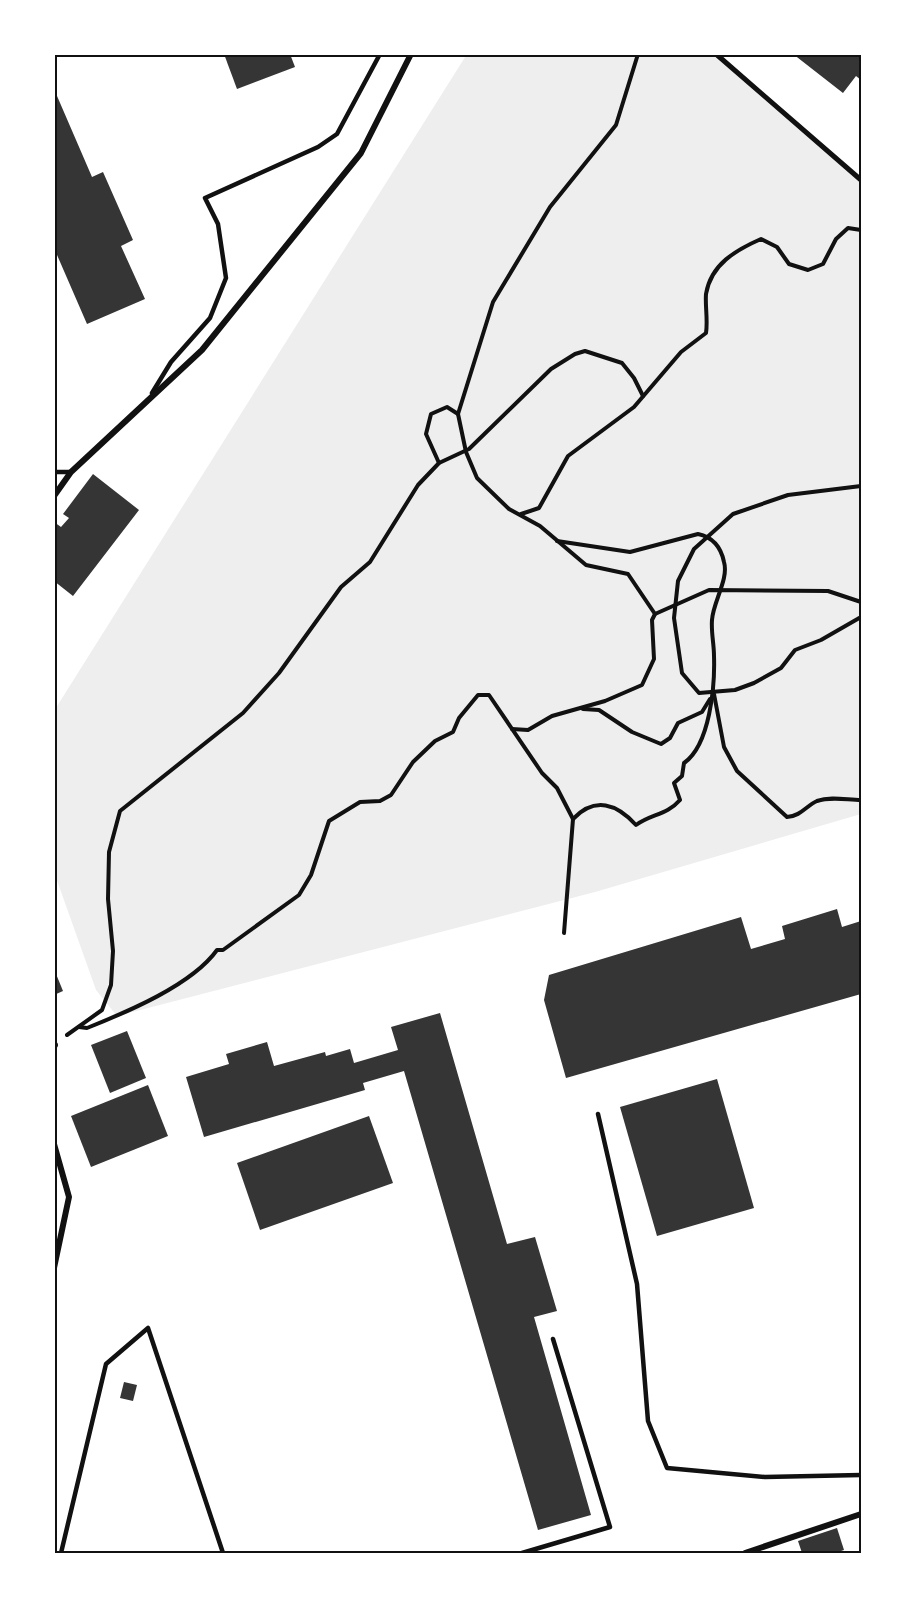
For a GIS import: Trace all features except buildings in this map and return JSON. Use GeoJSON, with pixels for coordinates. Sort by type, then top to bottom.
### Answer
{"type":"FeatureCollection","features":[{"type":"Feature","properties":{"kind":"street"},"geometry":{"type":"LineString","coordinates":[[54,496],[71,472],[202,350],[361,153],[411,54]]}},
{"type":"Feature","properties":{"kind":"street"},"geometry":{"type":"LineString","coordinates":[[716,54],[861,180]]}},
{"type":"Feature","properties":{"kind":"street"},"geometry":{"type":"LineString","coordinates":[[54,1144],[69,1197],[54,1268]]}},
{"type":"Feature","properties":{"kind":"street"},"geometry":{"type":"LineString","coordinates":[[745,1553],[861,1514]]}},
{"type":"Feature","properties":{"kind":"lane"},"geometry":{"type":"LineString","coordinates":[[149,400],[171,362],[210,318],[226,278],[218,224],[205,198],[318,147],[337,134],[380,54]]}},
{"type":"Feature","properties":{"kind":"lane"},"geometry":{"type":"LineString","coordinates":[[54,472],[71,472]]}},
{"type":"Feature","properties":{"kind":"lane"},"geometry":{"type":"LineString","coordinates":[[598,1114],[637,1284],[648,1421],[668,1468],[765,1477],[861,1475]]}},
{"type":"Feature","properties":{"kind":"lane"},"geometry":{"type":"LineString","coordinates":[[61,1553],[106,1364],[148,1328],[222,1553]]}},
{"type":"Feature","properties":{"kind":"lane"},"geometry":{"type":"LineString","coordinates":[[522,1553],[610,1527],[553,1339]]}},
{"type":"Feature","properties":{"kind":"path"},"geometry":{"type":"LineString","coordinates":[[638,54],[616,125],[550,207],[493,302],[458,414],[466,452],[477,478],[509,508],[540,526],[586,565],[628,574],[655,614]]}},
{"type":"Feature","properties":{"kind":"path"},"geometry":{"type":"LineString","coordinates":[[520,515],[539,508],[568,456],[634,407],[681,352],[706,333],[706,295],[713,274],[731,252],[761,239],[777,247],[789,264],[808,270],[823,264],[836,239],[848,228],[861,230]]}},
{"type":"Feature","properties":{"kind":"path"},"geometry":{"type":"LineString","coordinates":[[54,1045],[102,1010],[111,985],[113,951],[108,899],[109,852],[120,811],[250,705],[279,673],[341,587],[370,562],[418,485],[439,463],[466,452],[551,369],[575,354],[585,351],[622,363],[634,378],[643,396]]}},
{"type":"Feature","properties":{"kind":"path"},"geometry":{"type":"LineString","coordinates":[[439,463],[426,434],[431,414],[447,407],[458,414]]}},
{"type":"Feature","properties":{"kind":"path"},"geometry":{"type":"LineString","coordinates":[[861,486],[789,495],[733,514],[694,549],[678,581],[674,606],[682,673],[699,693],[714,693],[754,683],[781,668],[795,650],[821,640],[861,617]]}},
{"type":"Feature","properties":{"kind":"path"},"geometry":{"type":"LineString","coordinates":[[557,541],[630,552],[698,534],[709,537],[719,549],[725,564],[712,620],[714,693],[724,747],[737,771],[788,817],[796,816],[816,801],[834,798],[861,800]]}},
{"type":"Feature","properties":{"kind":"path"},"geometry":{"type":"LineString","coordinates":[[512,729],[528,730],[567,710],[605,701],[642,685],[654,658],[652,620],[655,614],[710,590],[828,591],[861,602]]}},
{"type":"Feature","properties":{"kind":"path"},"geometry":{"type":"LineString","coordinates":[[567,710],[590,708],[599,710],[632,732],[661,744],[670,738],[678,723],[702,712],[714,693]]}},
{"type":"Feature","properties":{"kind":"path"},"geometry":{"type":"LineString","coordinates":[[573,819],[581,811],[596,804],[616,807],[636,825],[645,818],[656,817],[672,809],[680,800],[674,783],[682,776],[684,763],[692,758],[701,742],[714,693]]}},
{"type":"Feature","properties":{"kind":"path"},"geometry":{"type":"LineString","coordinates":[[79,1027],[87,1028],[146,1004],[210,960],[217,950],[223,950],[299,895],[311,875],[328,821],[360,802],[380,801],[391,795],[413,762],[435,741],[453,732],[459,718],[478,695],[489,695],[542,773],[557,788],[573,819],[564,933]]}},
{"type":"Feature","properties":{"kind":"shaded area"},"geometry":{"type":"Polygon","coordinates":[[[467,54],[716,54],[861,180],[861,814],[595,892],[117,1016],[96,990],[54,872],[54,711],[467,54]]]}}]}
